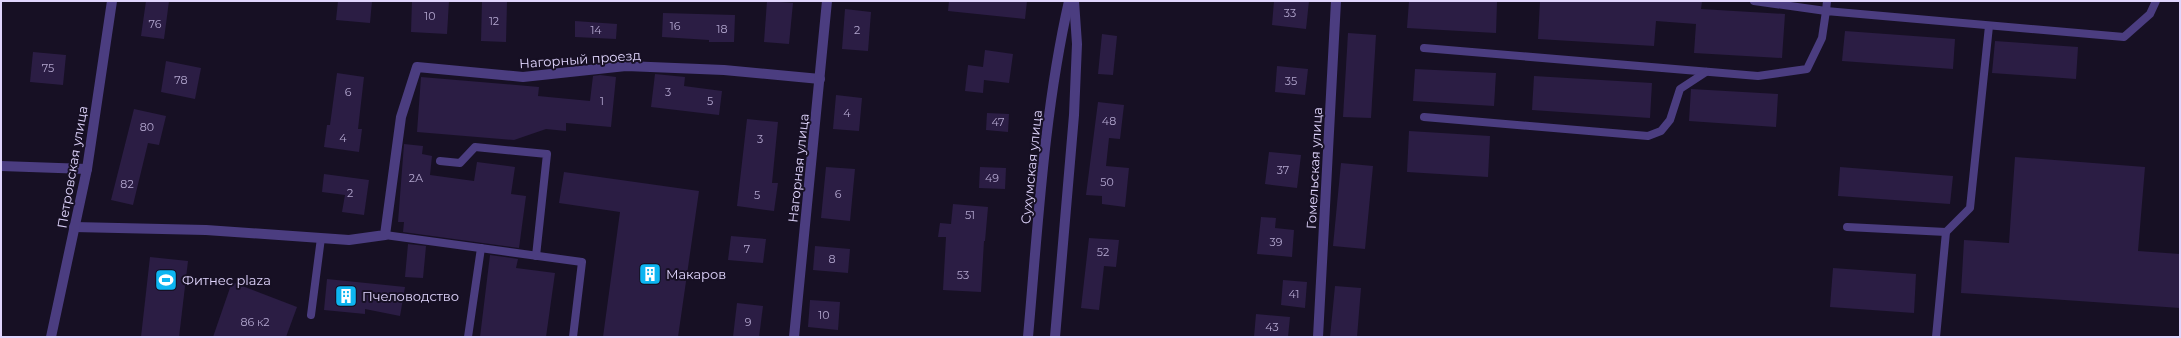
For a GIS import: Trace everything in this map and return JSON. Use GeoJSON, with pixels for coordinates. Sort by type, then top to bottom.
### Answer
{"type":"FeatureCollection","features":[{"type":"Feature","properties":{"kind":"street","name":"Петровская улица"},"geometry":{"type":"LineString","coordinates":[[51,337],[87,169],[112,1]]}},
{"type":"Feature","properties":{"kind":"street","name":"Нагорная улица"},"geometry":{"type":"LineString","coordinates":[[794,337],[827,1]]}},
{"type":"Feature","properties":{"kind":"street","name":"Сухумская улица"},"geometry":{"type":"LineString","coordinates":[[1028,337],[1049,112],[1059,45],[1069,1]]}},
{"type":"Feature","properties":{"kind":"street"},"geometry":{"type":"LineString","coordinates":[[1055,337],[1074,115],[1077,44],[1074,1]]}},
{"type":"Feature","properties":{"kind":"street","name":"Гомельская улица"},"geometry":{"type":"LineString","coordinates":[[1318,337],[1336,1]]}},
{"type":"Feature","properties":{"kind":"street","name":"Нагорный проезд"},"geometry":{"type":"LineString","coordinates":[[385,235],[401,117],[417,67],[523,77],[626,66],[724,70],[820,78]]}},
{"type":"Feature","properties":{"kind":"street"},"geometry":{"type":"LineString","coordinates":[[1,166],[87,169]]}},
{"type":"Feature","properties":{"kind":"street"},"geometry":{"type":"LineString","coordinates":[[74,227],[206,230],[349,240],[385,235]]}},
{"type":"Feature","properties":{"kind":"lane"},"geometry":{"type":"LineString","coordinates":[[1754,1],[1826,11],[2124,38],[2150,14],[2156,1]]}},
{"type":"Feature","properties":{"kind":"lane"},"geometry":{"type":"LineString","coordinates":[[1424,48],[1758,76],[1807,70],[1822,38],[1827,1]]}},
{"type":"Feature","properties":{"kind":"lane"},"geometry":{"type":"LineString","coordinates":[[1936,337],[1946,232],[1970,208],[1989,26]]}},
{"type":"Feature","properties":{"kind":"lane"},"geometry":{"type":"LineString","coordinates":[[1424,117],[1648,136],[1661,131],[1670,120],[1680,89],[1706,72]]}},
{"type":"Feature","properties":{"kind":"lane"},"geometry":{"type":"LineString","coordinates":[[440,161],[460,163],[474,147],[547,154],[536,256]]}},
{"type":"Feature","properties":{"kind":"lane"},"geometry":{"type":"LineString","coordinates":[[1847,227],[1946,232]]}},
{"type":"Feature","properties":{"kind":"lane"},"geometry":{"type":"LineString","coordinates":[[385,235],[582,262],[573,337]]}},
{"type":"Feature","properties":{"kind":"lane"},"geometry":{"type":"LineString","coordinates":[[311,316],[321,238]]}},
{"type":"Feature","properties":{"kind":"lane"},"geometry":{"type":"LineString","coordinates":[[468,337],[481,248]]}},
{"type":"Feature","properties":{"kind":"building"},"geometry":{"type":"Polygon","coordinates":[[[146,1],[169,1],[164,39],[141,36],[146,1]]]}},
{"type":"Feature","properties":{"kind":"building"},"geometry":{"type":"Polygon","coordinates":[[[338,1],[372,1],[370,23],[336,20],[338,1]]]}},
{"type":"Feature","properties":{"kind":"building"},"geometry":{"type":"Polygon","coordinates":[[[412,1],[449,1],[447,34],[411,32],[412,1]]]}},
{"type":"Feature","properties":{"kind":"building"},"geometry":{"type":"Polygon","coordinates":[[[482,1],[507,1],[506,42],[481,41],[482,1]]]}},
{"type":"Feature","properties":{"kind":"building"},"geometry":{"type":"Polygon","coordinates":[[[767,1],[793,3],[789,44],[764,42],[767,1]]]}},
{"type":"Feature","properties":{"kind":"building"},"geometry":{"type":"Polygon","coordinates":[[[949,1],[1027,1],[1025,19],[948,11],[949,1]]]}},
{"type":"Feature","properties":{"kind":"building"},"geometry":{"type":"Polygon","coordinates":[[[1274,1],[1309,1],[1306,29],[1272,25],[1274,1]]]}},
{"type":"Feature","properties":{"kind":"building"},"geometry":{"type":"Polygon","coordinates":[[[1409,1],[1497,1],[1496,33],[1407,28],[1409,1]]]}},
{"type":"Feature","properties":{"kind":"building"},"geometry":{"type":"Polygon","coordinates":[[[1540,1],[1702,1],[1701,9],[1785,14],[1782,58],[1694,53],[1696,24],[1656,21],[1654,46],[1538,39],[1540,1]]]}},
{"type":"Feature","properties":{"kind":"building"},"geometry":{"type":"Polygon","coordinates":[[[845,9],[871,12],[868,51],[842,49],[845,9]]]}},
{"type":"Feature","properties":{"kind":"building"},"geometry":{"type":"Polygon","coordinates":[[[663,13],[735,15],[734,42],[709,42],[709,40],[662,37],[663,13]]]}},
{"type":"Feature","properties":{"kind":"building"},"geometry":{"type":"Polygon","coordinates":[[[575,21],[617,24],[616,39],[575,37],[575,21]]]}},
{"type":"Feature","properties":{"kind":"building"},"geometry":{"type":"Polygon","coordinates":[[[1845,31],[1955,39],[1953,69],[1842,61],[1845,31]]]}},
{"type":"Feature","properties":{"kind":"building"},"geometry":{"type":"Polygon","coordinates":[[[1348,33],[1376,35],[1371,118],[1343,117],[1348,33]]]}},
{"type":"Feature","properties":{"kind":"building"},"geometry":{"type":"Polygon","coordinates":[[[1102,34],[1117,36],[1113,75],[1098,74],[1102,34]]]}},
{"type":"Feature","properties":{"kind":"building"},"geometry":{"type":"Polygon","coordinates":[[[1995,41],[2078,47],[2076,79],[1992,73],[1995,41]]]}},
{"type":"Feature","properties":{"kind":"building"},"geometry":{"type":"Polygon","coordinates":[[[985,50],[1013,54],[1009,83],[984,80],[983,93],[965,91],[968,65],[983,67],[985,50]]]}},
{"type":"Feature","properties":{"kind":"building"},"geometry":{"type":"Polygon","coordinates":[[[33,52],[66,55],[63,85],[30,82],[33,52]]]}},
{"type":"Feature","properties":{"kind":"building"},"geometry":{"type":"Polygon","coordinates":[[[166,61],[201,68],[195,99],[161,92],[166,61]]]}},
{"type":"Feature","properties":{"kind":"building"},"geometry":{"type":"Polygon","coordinates":[[[1277,66],[1308,69],[1305,95],[1275,92],[1277,66]]]}},
{"type":"Feature","properties":{"kind":"building"},"geometry":{"type":"Polygon","coordinates":[[[1415,69],[1496,73],[1494,106],[1413,101],[1415,69]]]}},
{"type":"Feature","properties":{"kind":"building"},"geometry":{"type":"Polygon","coordinates":[[[337,73],[364,77],[358,129],[362,129],[359,152],[324,147],[327,125],[330,125],[337,73]]]}},
{"type":"Feature","properties":{"kind":"building"},"geometry":{"type":"Polygon","coordinates":[[[655,74],[685,77],[684,86],[722,91],[719,115],[651,107],[655,74]]]}},
{"type":"Feature","properties":{"kind":"building"},"geometry":{"type":"Polygon","coordinates":[[[600,75],[616,77],[611,127],[566,123],[566,131],[546,129],[514,140],[417,132],[421,77],[539,87],[538,96],[590,101],[593,76],[600,75]]]}},
{"type":"Feature","properties":{"kind":"building"},"geometry":{"type":"Polygon","coordinates":[[[1534,76],[1652,83],[1650,118],[1532,110],[1534,76]]]}},
{"type":"Feature","properties":{"kind":"building"},"geometry":{"type":"Polygon","coordinates":[[[1691,89],[1778,94],[1776,127],[1689,121],[1691,89]]]}},
{"type":"Feature","properties":{"kind":"building"},"geometry":{"type":"Polygon","coordinates":[[[836,95],[862,98],[859,131],[833,129],[836,95]]]}},
{"type":"Feature","properties":{"kind":"building"},"geometry":{"type":"Polygon","coordinates":[[[1098,102],[1124,105],[1120,139],[1109,138],[1106,166],[1129,168],[1125,207],[1102,204],[1102,196],[1086,195],[1098,102]]]}},
{"type":"Feature","properties":{"kind":"building"},"geometry":{"type":"Polygon","coordinates":[[[134,109],[166,116],[159,145],[148,143],[133,205],[111,200],[134,109]]]}},
{"type":"Feature","properties":{"kind":"building"},"geometry":{"type":"Polygon","coordinates":[[[987,113],[1009,114],[1008,132],[986,130],[987,113]]]}},
{"type":"Feature","properties":{"kind":"building"},"geometry":{"type":"Polygon","coordinates":[[[747,119],[778,122],[772,183],[778,183],[774,211],[737,206],[747,119]]]}},
{"type":"Feature","properties":{"kind":"building"},"geometry":{"type":"Polygon","coordinates":[[[1409,131],[1490,136],[1488,177],[1407,172],[1409,131]]]}},
{"type":"Feature","properties":{"kind":"building"},"geometry":{"type":"Polygon","coordinates":[[[404,144],[423,146],[422,154],[432,156],[430,175],[474,181],[477,162],[515,167],[511,194],[526,196],[519,248],[403,232],[404,222],[398,222],[404,144]]]}},
{"type":"Feature","properties":{"kind":"building"},"geometry":{"type":"Polygon","coordinates":[[[1269,152],[1301,155],[1297,188],[1265,184],[1269,152]]]}},
{"type":"Feature","properties":{"kind":"building"},"geometry":{"type":"Polygon","coordinates":[[[2015,157],[2145,167],[2138,251],[2180,254],[2180,308],[1961,293],[1964,240],[2009,243],[2015,157]]]}},
{"type":"Feature","properties":{"kind":"building"},"geometry":{"type":"Polygon","coordinates":[[[1341,163],[1373,166],[1365,249],[1333,246],[1341,163]]]}},
{"type":"Feature","properties":{"kind":"building"},"geometry":{"type":"Polygon","coordinates":[[[826,167],[855,169],[850,221],[821,218],[826,167]]]}},
{"type":"Feature","properties":{"kind":"building"},"geometry":{"type":"Polygon","coordinates":[[[980,167],[1006,168],[1005,189],[979,188],[980,167]]]}},
{"type":"Feature","properties":{"kind":"building"},"geometry":{"type":"Polygon","coordinates":[[[1840,167],[1953,176],[1950,204],[1838,196],[1840,167]]]}},
{"type":"Feature","properties":{"kind":"building","name":"Макаров"},"geometry":{"type":"Polygon","coordinates":[[[564,172],[699,191],[678,337],[603,337],[620,212],[559,203],[564,172]]]}},
{"type":"Feature","properties":{"kind":"building"},"geometry":{"type":"Polygon","coordinates":[[[324,174],[369,180],[364,215],[342,212],[345,195],[322,192],[324,174]]]}},
{"type":"Feature","properties":{"kind":"building"},"geometry":{"type":"Polygon","coordinates":[[[953,204],[988,207],[981,292],[943,290],[946,237],[938,237],[940,223],[951,224],[953,204]]]}},
{"type":"Feature","properties":{"kind":"building"},"geometry":{"type":"Polygon","coordinates":[[[1261,217],[1276,218],[1275,228],[1294,230],[1292,257],[1257,254],[1261,217]]]}},
{"type":"Feature","properties":{"kind":"building"},"geometry":{"type":"Polygon","coordinates":[[[731,236],[766,239],[763,263],[728,260],[731,236]]]}},
{"type":"Feature","properties":{"kind":"building"},"geometry":{"type":"Polygon","coordinates":[[[1089,238],[1119,240],[1116,267],[1104,266],[1099,310],[1081,308],[1089,238]]]}},
{"type":"Feature","properties":{"kind":"building"},"geometry":{"type":"Polygon","coordinates":[[[408,244],[426,246],[423,278],[405,277],[408,244]]]}},
{"type":"Feature","properties":{"kind":"building"},"geometry":{"type":"Polygon","coordinates":[[[815,246],[850,249],[848,273],[813,270],[815,246]]]}},
{"type":"Feature","properties":{"kind":"building"},"geometry":{"type":"Polygon","coordinates":[[[490,255],[518,259],[516,268],[555,273],[546,337],[480,337],[490,255]]]}},
{"type":"Feature","properties":{"kind":"building","name":"Фитнес plaza"},"geometry":{"type":"Polygon","coordinates":[[[150,257],[188,261],[179,337],[141,337],[150,257]]]}},
{"type":"Feature","properties":{"kind":"building"},"geometry":{"type":"Polygon","coordinates":[[[1833,268],[1916,274],[1914,313],[1830,307],[1833,268]]]}},
{"type":"Feature","properties":{"kind":"building"},"geometry":{"type":"Polygon","coordinates":[[[327,279],[405,287],[400,316],[365,309],[365,314],[324,310],[327,279]]]}},
{"type":"Feature","properties":{"kind":"building"},"geometry":{"type":"Polygon","coordinates":[[[1283,280],[1307,282],[1305,308],[1281,305],[1283,280]]]}},
{"type":"Feature","properties":{"kind":"building"},"geometry":{"type":"Polygon","coordinates":[[[232,282],[297,307],[286,337],[213,337],[232,282]]]}},
{"type":"Feature","properties":{"kind":"building"},"geometry":{"type":"Polygon","coordinates":[[[1335,286],[1361,288],[1357,337],[1330,337],[1335,286]]]}},
{"type":"Feature","properties":{"kind":"building"},"geometry":{"type":"Polygon","coordinates":[[[810,300],[840,302],[838,330],[808,327],[810,300]]]}},
{"type":"Feature","properties":{"kind":"building"},"geometry":{"type":"Polygon","coordinates":[[[737,303],[763,306],[759,337],[733,337],[737,303]]]}},
{"type":"Feature","properties":{"kind":"building"},"geometry":{"type":"Polygon","coordinates":[[[1256,314],[1290,317],[1288,337],[1254,337],[1256,314]]]}},
{"type":"Feature","properties":{"kind":"place","name":"Макаров"},"geometry":{"type":"Point","coordinates":[650,274]}},
{"type":"Feature","properties":{"kind":"place","name":"Фитнес plaza"},"geometry":{"type":"Point","coordinates":[166,280]}},
{"type":"Feature","properties":{"kind":"place","name":"Пчеловодство"},"geometry":{"type":"Point","coordinates":[346,296]}}]}
